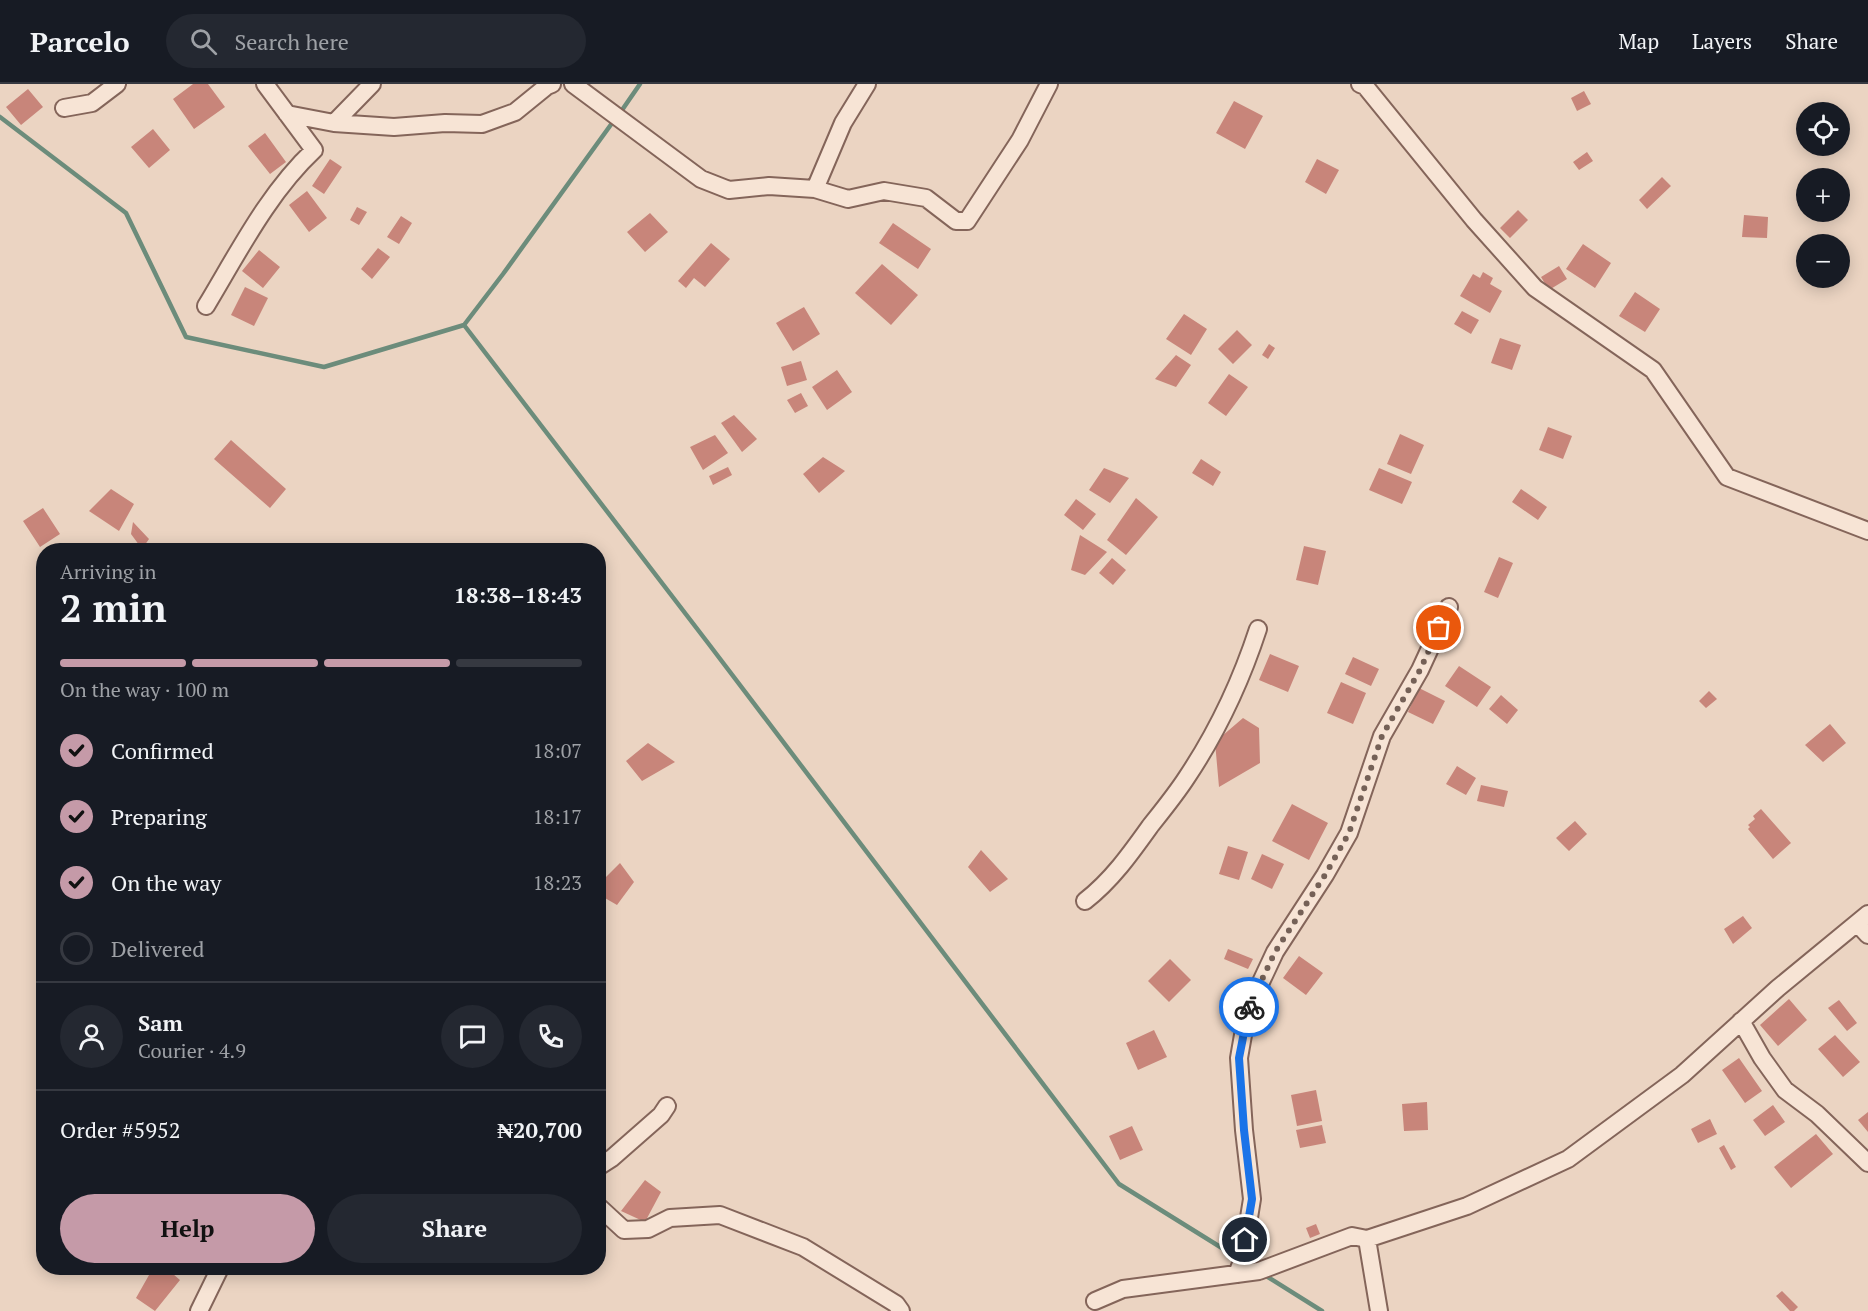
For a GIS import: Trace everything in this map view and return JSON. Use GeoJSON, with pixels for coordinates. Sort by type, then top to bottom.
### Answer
{"type":"FeatureCollection","features":[{"type":"Feature","properties":{"kind":"street"},"geometry":{"type":"LineString","coordinates":[[64,108],[92,103],[117,84]]}},
{"type":"Feature","properties":{"kind":"street"},"geometry":{"type":"LineString","coordinates":[[206,306],[264,211],[297,166],[314,150],[265,84]]}},
{"type":"Feature","properties":{"kind":"street"},"geometry":{"type":"LineString","coordinates":[[334,123],[372,84]]}},
{"type":"Feature","properties":{"kind":"street"},"geometry":{"type":"LineString","coordinates":[[287,114],[334,123],[394,127],[445,123],[482,124],[515,112],[552,84]]}},
{"type":"Feature","properties":{"kind":"street"},"geometry":{"type":"LineString","coordinates":[[573,84],[701,179],[729,190],[769,186],[815,189],[848,199],[884,191],[926,198],[956,221],[967,221],[1020,140],[1049,84]]}},
{"type":"Feature","properties":{"kind":"street"},"geometry":{"type":"LineString","coordinates":[[815,189],[843,123],[867,84]]}},
{"type":"Feature","properties":{"kind":"street"},"geometry":{"type":"LineString","coordinates":[[1360,84],[1365,86],[1474,220],[1535,288],[1653,370],[1727,477],[1868,531]]}},
{"type":"Feature","properties":{"kind":"street"},"geometry":{"type":"LineString","coordinates":[[1237,1274],[1242,1261],[1252,1199],[1239,1058],[1247,1011],[1275,952],[1349,833],[1382,736],[1420,670],[1449,607]]}},
{"type":"Feature","properties":{"kind":"street"},"geometry":{"type":"LineString","coordinates":[[1085,901],[1100,889],[1123,864],[1187,777],[1220,720],[1244,670],[1258,629]]}},
{"type":"Feature","properties":{"kind":"street"},"geometry":{"type":"LineString","coordinates":[[1095,1301],[1123,1289],[1259,1271],[1352,1236],[1367,1239],[1467,1206],[1568,1159],[1682,1075],[1778,988],[1864,924]]}},
{"type":"Feature","properties":{"kind":"street"},"geometry":{"type":"LineString","coordinates":[[1741,1021],[1762,1058],[1785,1090],[1817,1114],[1868,1163]]}},
{"type":"Feature","properties":{"kind":"street"},"geometry":{"type":"LineString","coordinates":[[606,1160],[661,1115],[667,1106]]}},
{"type":"Feature","properties":{"kind":"street"},"geometry":{"type":"LineString","coordinates":[[606,1213],[624,1230],[648,1229],[670,1218],[720,1215],[802,1247],[896,1305],[901,1311]]}},
{"type":"Feature","properties":{"kind":"street"},"geometry":{"type":"LineString","coordinates":[[1367,1239],[1379,1311]]}},
{"type":"Feature","properties":{"kind":"street"},"geometry":{"type":"LineString","coordinates":[[200,1311],[217,1275]]}},
{"type":"Feature","properties":{"kind":"building"},"geometry":{"type":"Polygon","coordinates":[[[193,84],[208,84],[225,107],[194,129],[173,99],[193,84]]]}},
{"type":"Feature","properties":{"kind":"building"},"geometry":{"type":"Polygon","coordinates":[[[28,89],[43,107],[21,125],[6,107],[28,89]]]}},
{"type":"Feature","properties":{"kind":"building"},"geometry":{"type":"Polygon","coordinates":[[[1584,91],[1591,104],[1577,111],[1571,98],[1584,91]]]}},
{"type":"Feature","properties":{"kind":"building"},"geometry":{"type":"Polygon","coordinates":[[[1234,101],[1263,116],[1245,149],[1216,133],[1234,101]]]}},
{"type":"Feature","properties":{"kind":"building"},"geometry":{"type":"Polygon","coordinates":[[[153,129],[170,150],[149,168],[131,147],[153,129]]]}},
{"type":"Feature","properties":{"kind":"building"},"geometry":{"type":"Polygon","coordinates":[[[265,133],[286,162],[270,174],[248,146],[265,133]]]}},
{"type":"Feature","properties":{"kind":"building"},"geometry":{"type":"Polygon","coordinates":[[[1587,152],[1593,161],[1579,170],[1573,162],[1587,152]]]}},
{"type":"Feature","properties":{"kind":"building"},"geometry":{"type":"Polygon","coordinates":[[[330,159],[342,167],[324,194],[312,186],[330,159]]]}},
{"type":"Feature","properties":{"kind":"building"},"geometry":{"type":"Polygon","coordinates":[[[1317,159],[1339,170],[1326,194],[1305,182],[1317,159]]]}},
{"type":"Feature","properties":{"kind":"building"},"geometry":{"type":"Polygon","coordinates":[[[1662,177],[1671,186],[1647,209],[1639,200],[1662,177]]]}},
{"type":"Feature","properties":{"kind":"building"},"geometry":{"type":"Polygon","coordinates":[[[307,191],[327,218],[309,232],[289,205],[307,191]]]}},
{"type":"Feature","properties":{"kind":"building"},"geometry":{"type":"Polygon","coordinates":[[[357,207],[367,212],[359,225],[350,220],[357,207]]]}},
{"type":"Feature","properties":{"kind":"building"},"geometry":{"type":"Polygon","coordinates":[[[1518,210],[1528,220],[1510,238],[1500,228],[1518,210]]]}},
{"type":"Feature","properties":{"kind":"building"},"geometry":{"type":"Polygon","coordinates":[[[650,213],[668,232],[645,252],[627,232],[650,213]]]}},
{"type":"Feature","properties":{"kind":"building"},"geometry":{"type":"Polygon","coordinates":[[[1744,215],[1768,217],[1767,238],[1742,237],[1744,215]]]}},
{"type":"Feature","properties":{"kind":"building"},"geometry":{"type":"Polygon","coordinates":[[[401,216],[412,223],[399,244],[387,237],[401,216]]]}},
{"type":"Feature","properties":{"kind":"building"},"geometry":{"type":"Polygon","coordinates":[[[893,223],[931,249],[918,269],[879,243],[893,223]]]}},
{"type":"Feature","properties":{"kind":"building"},"geometry":{"type":"Polygon","coordinates":[[[711,243],[730,259],[705,287],[694,278],[686,288],[678,281],[711,243]]]}},
{"type":"Feature","properties":{"kind":"building"},"geometry":{"type":"Polygon","coordinates":[[[1583,244],[1611,263],[1595,288],[1566,269],[1583,244]]]}},
{"type":"Feature","properties":{"kind":"building"},"geometry":{"type":"Polygon","coordinates":[[[378,248],[390,257],[372,279],[361,269],[378,248]]]}},
{"type":"Feature","properties":{"kind":"building"},"geometry":{"type":"Polygon","coordinates":[[[259,250],[280,267],[263,288],[242,271],[259,250]]]}},
{"type":"Feature","properties":{"kind":"building"},"geometry":{"type":"Polygon","coordinates":[[[882,264],[918,295],[891,325],[855,293],[882,264]]]}},
{"type":"Feature","properties":{"kind":"building"},"geometry":{"type":"Polygon","coordinates":[[[1559,266],[1567,279],[1549,290],[1541,277],[1559,266]]]}},
{"type":"Feature","properties":{"kind":"building"},"geometry":{"type":"Polygon","coordinates":[[[1483,272],[1493,278],[1490,284],[1502,291],[1490,313],[1460,296],[1473,274],[1480,278],[1483,272]]]}},
{"type":"Feature","properties":{"kind":"building"},"geometry":{"type":"Polygon","coordinates":[[[245,287],[268,298],[254,326],[231,315],[245,287]]]}},
{"type":"Feature","properties":{"kind":"building"},"geometry":{"type":"Polygon","coordinates":[[[1635,292],[1660,309],[1645,332],[1619,316],[1635,292]]]}},
{"type":"Feature","properties":{"kind":"building"},"geometry":{"type":"Polygon","coordinates":[[[804,307],[820,334],[793,351],[776,323],[804,307]]]}},
{"type":"Feature","properties":{"kind":"building"},"geometry":{"type":"Polygon","coordinates":[[[1462,311],[1479,320],[1471,334],[1454,324],[1462,311]]]}},
{"type":"Feature","properties":{"kind":"building"},"geometry":{"type":"Polygon","coordinates":[[[1184,314],[1207,329],[1191,355],[1166,339],[1184,314]]]}},
{"type":"Feature","properties":{"kind":"building"},"geometry":{"type":"Polygon","coordinates":[[[1237,330],[1252,345],[1233,364],[1218,349],[1237,330]]]}},
{"type":"Feature","properties":{"kind":"building"},"geometry":{"type":"Polygon","coordinates":[[[1500,338],[1521,345],[1512,370],[1491,363],[1500,338]]]}},
{"type":"Feature","properties":{"kind":"building"},"geometry":{"type":"Polygon","coordinates":[[[1269,344],[1275,348],[1268,359],[1262,355],[1269,344]]]}},
{"type":"Feature","properties":{"kind":"building"},"geometry":{"type":"Polygon","coordinates":[[[1176,355],[1191,365],[1176,387],[1155,379],[1176,355]]]}},
{"type":"Feature","properties":{"kind":"building"},"geometry":{"type":"Polygon","coordinates":[[[801,361],[807,380],[787,386],[781,367],[801,361]]]}},
{"type":"Feature","properties":{"kind":"building"},"geometry":{"type":"Polygon","coordinates":[[[837,370],[852,392],[827,410],[812,387],[837,370]]]}},
{"type":"Feature","properties":{"kind":"building"},"geometry":{"type":"Polygon","coordinates":[[[1229,374],[1248,387],[1226,416],[1208,403],[1229,374]]]}},
{"type":"Feature","properties":{"kind":"building"},"geometry":{"type":"Polygon","coordinates":[[[801,393],[808,406],[795,413],[787,400],[801,393]]]}},
{"type":"Feature","properties":{"kind":"building"},"geometry":{"type":"Polygon","coordinates":[[[734,415],[757,439],[742,452],[721,423],[734,415]]]}},
{"type":"Feature","properties":{"kind":"building"},"geometry":{"type":"Polygon","coordinates":[[[1548,427],[1572,436],[1563,459],[1539,450],[1548,427]]]}},
{"type":"Feature","properties":{"kind":"building"},"geometry":{"type":"Polygon","coordinates":[[[1400,434],[1424,445],[1411,474],[1387,464],[1400,434]]]}},
{"type":"Feature","properties":{"kind":"building"},"geometry":{"type":"Polygon","coordinates":[[[715,435],[728,453],[703,470],[690,447],[715,435]]]}},
{"type":"Feature","properties":{"kind":"building"},"geometry":{"type":"Polygon","coordinates":[[[231,440],[286,489],[270,508],[214,459],[231,440]]]}},
{"type":"Feature","properties":{"kind":"building"},"geometry":{"type":"Polygon","coordinates":[[[823,457],[845,471],[819,493],[803,474],[823,457]]]}},
{"type":"Feature","properties":{"kind":"building"},"geometry":{"type":"Polygon","coordinates":[[[1201,459],[1221,472],[1213,486],[1192,473],[1201,459]]]}},
{"type":"Feature","properties":{"kind":"building"},"geometry":{"type":"Polygon","coordinates":[[[728,467],[732,475],[713,485],[709,476],[728,467]]]}},
{"type":"Feature","properties":{"kind":"building"},"geometry":{"type":"Polygon","coordinates":[[[1104,468],[1129,478],[1110,503],[1089,490],[1104,468]]]}},
{"type":"Feature","properties":{"kind":"building"},"geometry":{"type":"Polygon","coordinates":[[[1379,468],[1412,482],[1402,504],[1369,490],[1379,468]]]}},
{"type":"Feature","properties":{"kind":"building"},"geometry":{"type":"Polygon","coordinates":[[[111,489],[134,504],[119,531],[89,511],[111,489]]]}},
{"type":"Feature","properties":{"kind":"building"},"geometry":{"type":"Polygon","coordinates":[[[1521,489],[1547,507],[1538,520],[1512,502],[1521,489]]]}},
{"type":"Feature","properties":{"kind":"building"},"geometry":{"type":"Polygon","coordinates":[[[1136,498],[1158,517],[1126,555],[1107,540],[1136,498]]]}},
{"type":"Feature","properties":{"kind":"building"},"geometry":{"type":"Polygon","coordinates":[[[1076,499],[1096,514],[1083,530],[1064,515],[1076,499]]]}},
{"type":"Feature","properties":{"kind":"building"},"geometry":{"type":"Polygon","coordinates":[[[43,508],[60,534],[46,543],[37,543],[23,521],[43,508]]]}},
{"type":"Feature","properties":{"kind":"building"},"geometry":{"type":"Polygon","coordinates":[[[133,522],[149,539],[146,543],[138,543],[131,534],[133,522]]]}},
{"type":"Feature","properties":{"kind":"building"},"geometry":{"type":"Polygon","coordinates":[[[1080,535],[1107,552],[1085,575],[1071,570],[1080,535]]]}},
{"type":"Feature","properties":{"kind":"building"},"geometry":{"type":"Polygon","coordinates":[[[1304,546],[1326,551],[1318,585],[1296,580],[1304,546]]]}},
{"type":"Feature","properties":{"kind":"building"},"geometry":{"type":"Polygon","coordinates":[[[1499,557],[1513,563],[1498,598],[1484,592],[1499,557]]]}},
{"type":"Feature","properties":{"kind":"building"},"geometry":{"type":"Polygon","coordinates":[[[1112,558],[1126,570],[1113,585],[1099,573],[1112,558]]]}},
{"type":"Feature","properties":{"kind":"building"},"geometry":{"type":"Polygon","coordinates":[[[1270,654],[1299,666],[1288,692],[1259,680],[1270,654]]]}},
{"type":"Feature","properties":{"kind":"building"},"geometry":{"type":"Polygon","coordinates":[[[1353,657],[1379,669],[1371,686],[1345,674],[1353,657]]]}},
{"type":"Feature","properties":{"kind":"building"},"geometry":{"type":"Polygon","coordinates":[[[1459,666],[1491,687],[1477,707],[1445,686],[1459,666]]]}},
{"type":"Feature","properties":{"kind":"building"},"geometry":{"type":"Polygon","coordinates":[[[1341,682],[1366,693],[1353,724],[1327,713],[1341,682]]]}},
{"type":"Feature","properties":{"kind":"building"},"geometry":{"type":"Polygon","coordinates":[[[1419,688],[1445,701],[1433,724],[1408,712],[1419,688]]]}},
{"type":"Feature","properties":{"kind":"building"},"geometry":{"type":"Polygon","coordinates":[[[1709,691],[1717,699],[1706,708],[1699,701],[1709,691]]]}},
{"type":"Feature","properties":{"kind":"building"},"geometry":{"type":"Polygon","coordinates":[[[1501,695],[1518,710],[1507,724],[1489,709],[1501,695]]]}},
{"type":"Feature","properties":{"kind":"building"},"geometry":{"type":"Polygon","coordinates":[[[1243,718],[1259,728],[1260,763],[1219,787],[1215,742],[1243,718]]]}},
{"type":"Feature","properties":{"kind":"building"},"geometry":{"type":"Polygon","coordinates":[[[1830,724],[1846,743],[1823,762],[1805,745],[1830,724]]]}},
{"type":"Feature","properties":{"kind":"building"},"geometry":{"type":"Polygon","coordinates":[[[648,743],[675,762],[642,781],[626,761],[648,743]]]}},
{"type":"Feature","properties":{"kind":"building"},"geometry":{"type":"Polygon","coordinates":[[[1457,766],[1476,778],[1466,795],[1446,784],[1457,766]]]}},
{"type":"Feature","properties":{"kind":"building"},"geometry":{"type":"Polygon","coordinates":[[[1481,785],[1508,791],[1504,807],[1477,801],[1481,785]]]}},
{"type":"Feature","properties":{"kind":"building"},"geometry":{"type":"Polygon","coordinates":[[[1292,804],[1328,823],[1309,860],[1272,841],[1292,804]]]}},
{"type":"Feature","properties":{"kind":"building"},"geometry":{"type":"Polygon","coordinates":[[[1761,809],[1791,843],[1773,859],[1748,829],[1750,827],[1748,825],[1755,819],[1753,816],[1761,809]]]}},
{"type":"Feature","properties":{"kind":"building"},"geometry":{"type":"Polygon","coordinates":[[[1575,821],[1587,834],[1569,851],[1556,838],[1575,821]]]}},
{"type":"Feature","properties":{"kind":"building"},"geometry":{"type":"Polygon","coordinates":[[[1228,846],[1248,852],[1239,880],[1219,874],[1228,846]]]}},
{"type":"Feature","properties":{"kind":"building"},"geometry":{"type":"Polygon","coordinates":[[[981,850],[1008,879],[990,892],[968,867],[981,850]]]}},
{"type":"Feature","properties":{"kind":"building"},"geometry":{"type":"Polygon","coordinates":[[[1262,854],[1284,864],[1272,889],[1251,879],[1262,854]]]}},
{"type":"Feature","properties":{"kind":"building"},"geometry":{"type":"Polygon","coordinates":[[[620,863],[634,882],[617,905],[606,899],[606,877],[620,863]]]}},
{"type":"Feature","properties":{"kind":"building"},"geometry":{"type":"Polygon","coordinates":[[[1743,916],[1752,928],[1733,944],[1724,929],[1743,916]]]}},
{"type":"Feature","properties":{"kind":"building"},"geometry":{"type":"Polygon","coordinates":[[[1228,949],[1253,959],[1248,969],[1224,959],[1228,949]]]}},
{"type":"Feature","properties":{"kind":"building"},"geometry":{"type":"Polygon","coordinates":[[[1299,956],[1323,973],[1306,995],[1283,978],[1299,956]]]}},
{"type":"Feature","properties":{"kind":"building"},"geometry":{"type":"Polygon","coordinates":[[[1170,959],[1191,980],[1169,1002],[1148,981],[1170,959]]]}},
{"type":"Feature","properties":{"kind":"building"},"geometry":{"type":"Polygon","coordinates":[[[1789,999],[1807,1020],[1778,1046],[1760,1025],[1789,999]]]}},
{"type":"Feature","properties":{"kind":"building"},"geometry":{"type":"Polygon","coordinates":[[[1839,1000],[1857,1023],[1847,1031],[1828,1008],[1839,1000]]]}},
{"type":"Feature","properties":{"kind":"building"},"geometry":{"type":"Polygon","coordinates":[[[1154,1030],[1167,1057],[1138,1070],[1126,1043],[1154,1030]]]}},
{"type":"Feature","properties":{"kind":"building"},"geometry":{"type":"Polygon","coordinates":[[[1835,1035],[1860,1062],[1843,1077],[1818,1049],[1835,1035]]]}},
{"type":"Feature","properties":{"kind":"building"},"geometry":{"type":"Polygon","coordinates":[[[1739,1058],[1762,1091],[1745,1103],[1722,1070],[1739,1058]]]}},
{"type":"Feature","properties":{"kind":"building"},"geometry":{"type":"Polygon","coordinates":[[[1316,1090],[1322,1121],[1297,1126],[1291,1095],[1316,1090]]]}},
{"type":"Feature","properties":{"kind":"building"},"geometry":{"type":"Polygon","coordinates":[[[1427,1102],[1428,1130],[1404,1131],[1402,1104],[1427,1102]]]}},
{"type":"Feature","properties":{"kind":"building"},"geometry":{"type":"Polygon","coordinates":[[[1773,1105],[1785,1122],[1765,1136],[1753,1120],[1773,1105]]]}},
{"type":"Feature","properties":{"kind":"building"},"geometry":{"type":"Polygon","coordinates":[[[1868,1112],[1868,1132],[1858,1120],[1868,1112]]]}},
{"type":"Feature","properties":{"kind":"building"},"geometry":{"type":"Polygon","coordinates":[[[1710,1119],[1717,1134],[1698,1143],[1691,1129],[1710,1119]]]}},
{"type":"Feature","properties":{"kind":"building"},"geometry":{"type":"Polygon","coordinates":[[[1322,1125],[1326,1143],[1300,1148],[1296,1130],[1322,1125]]]}},
{"type":"Feature","properties":{"kind":"building"},"geometry":{"type":"Polygon","coordinates":[[[1132,1126],[1143,1150],[1120,1160],[1109,1136],[1132,1126]]]}},
{"type":"Feature","properties":{"kind":"building"},"geometry":{"type":"Polygon","coordinates":[[[1816,1134],[1833,1154],[1791,1188],[1774,1167],[1816,1134]]]}},
{"type":"Feature","properties":{"kind":"building"},"geometry":{"type":"Polygon","coordinates":[[[1724,1145],[1736,1167],[1731,1170],[1719,1148],[1724,1145]]]}},
{"type":"Feature","properties":{"kind":"building"},"geometry":{"type":"Polygon","coordinates":[[[645,1180],[661,1192],[645,1222],[621,1211],[645,1180]]]}},
{"type":"Feature","properties":{"kind":"building"},"geometry":{"type":"Polygon","coordinates":[[[1316,1224],[1320,1234],[1310,1238],[1306,1228],[1316,1224]]]}},
{"type":"Feature","properties":{"kind":"building"},"geometry":{"type":"Polygon","coordinates":[[[149,1275],[174,1275],[180,1280],[155,1311],[136,1298],[149,1275]]]}},
{"type":"Feature","properties":{"kind":"building"},"geometry":{"type":"Polygon","coordinates":[[[1782,1291],[1798,1307],[1794,1311],[1790,1311],[1776,1296],[1782,1291]]]}},
{"type":"Feature","properties":{"kind":"waterway"},"geometry":{"type":"LineString","coordinates":[[620,113],[640,84]]}},
{"type":"Feature","properties":{"kind":"waterway"},"geometry":{"type":"LineString","coordinates":[[0,117],[126,213],[186,337],[324,367],[464,325],[1119,1184],[1238,1258]]}},
{"type":"Feature","properties":{"kind":"waterway"},"geometry":{"type":"LineString","coordinates":[[464,325],[615,119]]}},
{"type":"Feature","properties":{"kind":"waterway"},"geometry":{"type":"LineString","coordinates":[[1263,1274],[1322,1311]]}},
{"type":"Feature","properties":{"kind":"way so far"},"geometry":{"type":"LineString","coordinates":[[1249,1007],[1275,952],[1349,833],[1382,736],[1420,670],[1439,628]]}},
{"type":"Feature","properties":{"kind":"route"},"geometry":{"type":"LineString","coordinates":[[1245,1240],[1252,1199],[1239,1058],[1249,1007]]}}]}
